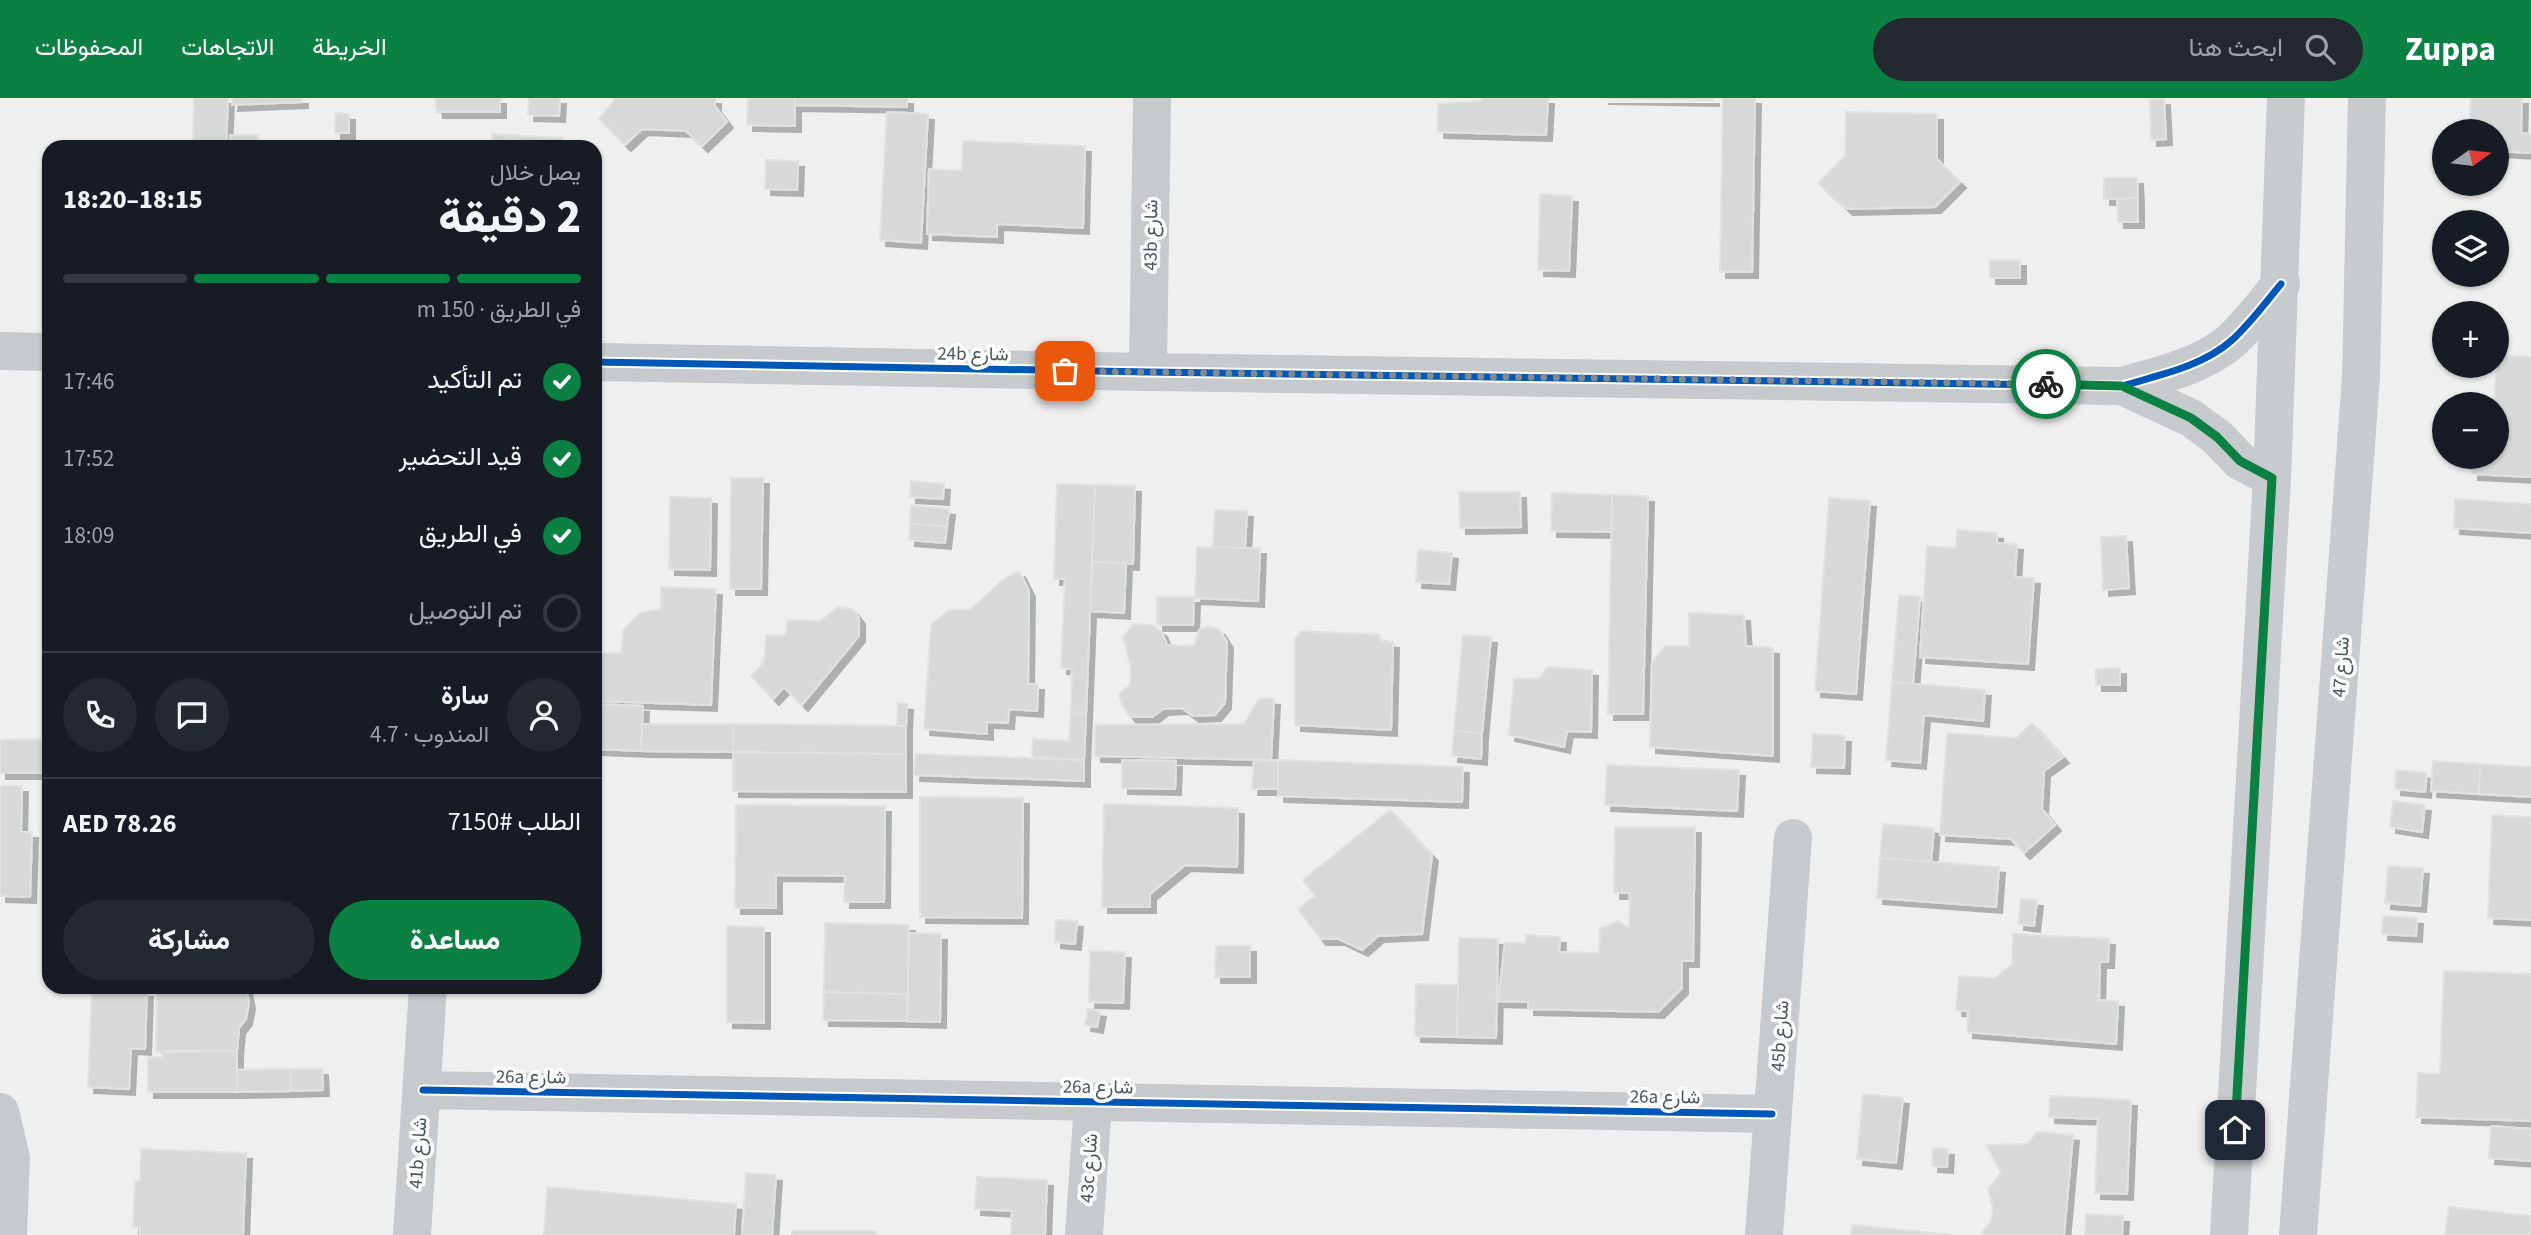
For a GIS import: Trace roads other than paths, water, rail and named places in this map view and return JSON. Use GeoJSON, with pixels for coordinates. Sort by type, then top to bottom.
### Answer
{"type":"FeatureCollection","features":[{"type":"Feature","properties":{"kind":"street","name":"43b شارع"},"geometry":{"type":"LineString","coordinates":[[1148,372],[1152,98]]}},
{"type":"Feature","properties":{"kind":"street"},"geometry":{"type":"LineString","coordinates":[[2229,1235],[2272,478],[2286,98]]}},
{"type":"Feature","properties":{"kind":"street","name":"شارع 47"},"geometry":{"type":"LineString","coordinates":[[2298,1235],[2361,377],[2367,98]]}},
{"type":"Feature","properties":{"kind":"street","name":"24b شارع"},"geometry":{"type":"LineString","coordinates":[[602,362],[2122,386],[2206,358],[2229,343],[2281,284]]}},
{"type":"Feature","properties":{"kind":"street"},"geometry":{"type":"LineString","coordinates":[[0,351],[42,352]]}},
{"type":"Feature","properties":{"kind":"street","name":"24b شارع"},"geometry":{"type":"LineString","coordinates":[[2122,386],[2191,418],[2217,437],[2240,461],[2272,478]]}},
{"type":"Feature","properties":{"kind":"street","name":"45b شارع"},"geometry":{"type":"LineString","coordinates":[[1764,1235],[1793,838]]}},
{"type":"Feature","properties":{"kind":"street","name":"41b شارع"},"geometry":{"type":"LineString","coordinates":[[412,1235],[428,994]]}},
{"type":"Feature","properties":{"kind":"street","name":"26a شارع"},"geometry":{"type":"LineString","coordinates":[[422,1090],[1772,1114]]}},
{"type":"Feature","properties":{"kind":"street","name":"43c شارع"},"geometry":{"type":"LineString","coordinates":[[1084,1235],[1093,1102]]}},
{"type":"Feature","properties":{"kind":"street"},"geometry":{"type":"LineString","coordinates":[[0,1112],[11,1157],[8,1235]]}}]}
